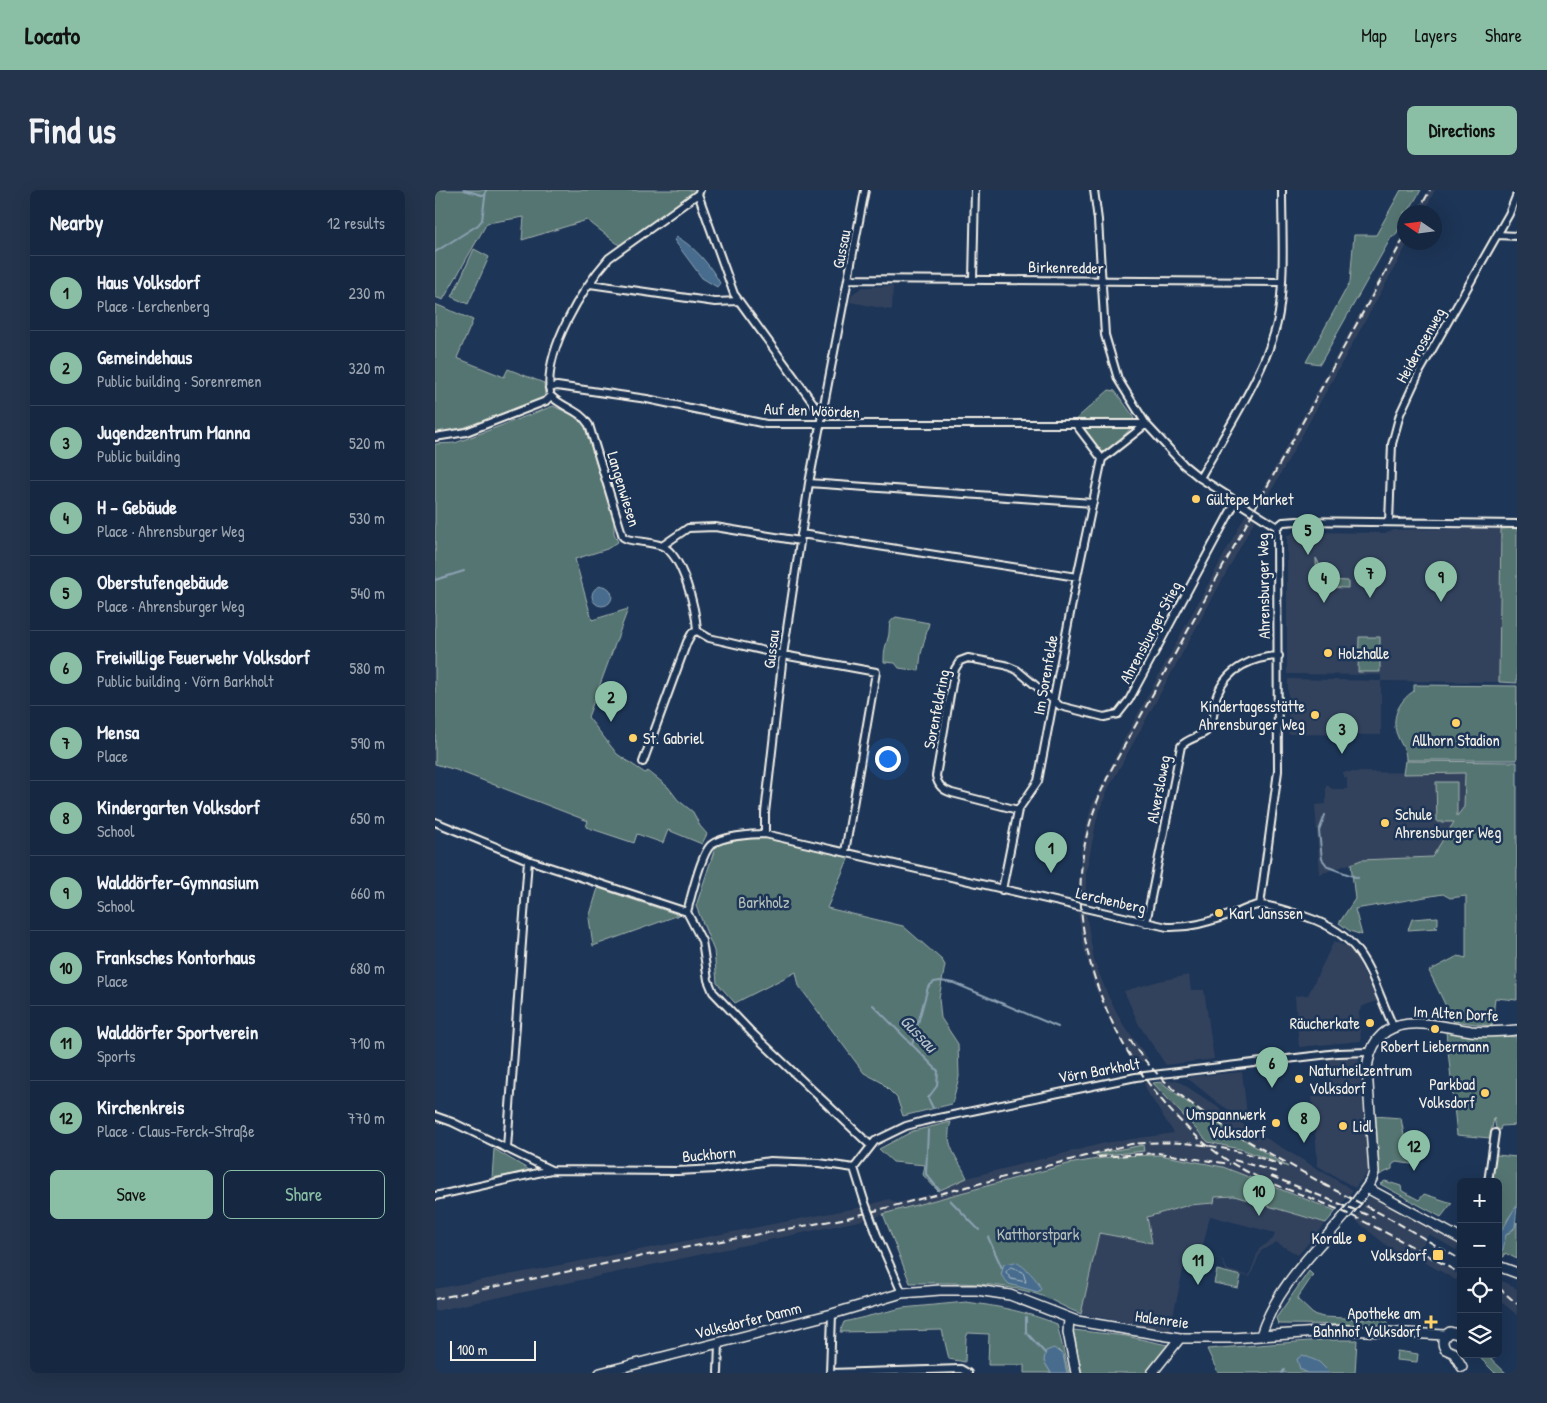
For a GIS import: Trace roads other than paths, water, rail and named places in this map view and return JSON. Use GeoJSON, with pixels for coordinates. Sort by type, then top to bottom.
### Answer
{"type":"FeatureCollection","features":[{"type":"Feature","properties":{"kind":"main road","name":"Im Alten Dorfe"},"geometry":{"type":"LineString","coordinates":[[1393,1026],[1425,1024],[1470,1031],[1517,1030]]}},
{"type":"Feature","properties":{"kind":"main road"},"geometry":{"type":"LineString","coordinates":[[1261,1335],[1265,1321],[1291,1278],[1367,1188],[1374,1172],[1367,1088],[1369,1052],[1377,1038],[1393,1026]]}},
{"type":"Feature","properties":{"kind":"main road"},"geometry":{"type":"LineString","coordinates":[[1367,1188],[1457,1238]]}},
{"type":"Feature","properties":{"kind":"main road"},"geometry":{"type":"LineString","coordinates":[[1502,1269],[1517,1273]]}},
{"type":"Feature","properties":{"kind":"main road","name":"Halenreie"},"geometry":{"type":"LineString","coordinates":[[901,1293],[955,1290],[994,1292],[1017,1297],[1069,1319],[1180,1338],[1352,1330],[1424,1334],[1444,1339],[1457,1333]]}},
{"type":"Feature","properties":{"kind":"main road","name":"Volksdorfer Damm"},"geometry":{"type":"LineString","coordinates":[[601,1373],[832,1314],[901,1293]]}},
{"type":"Feature","properties":{"kind":"main road"},"geometry":{"type":"LineString","coordinates":[[1271,1334],[1273,1307]]}},
{"type":"Feature","properties":{"kind":"main road"},"geometry":{"type":"LineString","coordinates":[[1069,1319],[1068,1332],[1076,1373]]}},
{"type":"Feature","properties":{"kind":"main road"},"geometry":{"type":"LineString","coordinates":[[1152,1373],[1180,1338]]}},
{"type":"Feature","properties":{"kind":"main road"},"geometry":{"type":"LineString","coordinates":[[1444,1339],[1445,1349],[1457,1352]]}},
{"type":"Feature","properties":{"kind":"street","name":"Gussau"},"geometry":{"type":"LineString","coordinates":[[765,834],[765,813],[783,655],[809,483],[865,190]]}},
{"type":"Feature","properties":{"kind":"street"},"geometry":{"type":"LineString","coordinates":[[973,279],[975,190]]}},
{"type":"Feature","properties":{"kind":"street","name":"Ahrensburger Weg"},"geometry":{"type":"LineString","coordinates":[[1094,190],[1098,220],[1105,335],[1118,379],[1146,424],[1184,465],[1200,478],[1277,527],[1278,771],[1260,905]]}},
{"type":"Feature","properties":{"kind":"street"},"geometry":{"type":"LineString","coordinates":[[1200,478],[1271,346],[1279,313],[1282,190]]}},
{"type":"Feature","properties":{"kind":"street"},"geometry":{"type":"LineString","coordinates":[[435,438],[466,432],[546,401],[551,396],[549,388],[551,358],[570,318],[590,284],[609,258],[699,192],[734,294],[821,414]]}},
{"type":"Feature","properties":{"kind":"street","name":"Heiderosenweg"},"geometry":{"type":"LineString","coordinates":[[1389,522],[1392,444],[1399,414],[1420,371],[1497,235],[1517,194]]}},
{"type":"Feature","properties":{"kind":"street"},"geometry":{"type":"LineString","coordinates":[[1497,235],[1517,236]]}},
{"type":"Feature","properties":{"kind":"street","name":"Birkenredder"},"geometry":{"type":"LineString","coordinates":[[849,279],[1281,282]]}},
{"type":"Feature","properties":{"kind":"street"},"geometry":{"type":"LineString","coordinates":[[590,284],[715,302],[739,301]]}},
{"type":"Feature","properties":{"kind":"street","name":"Auf den Wöörden"},"geometry":{"type":"LineString","coordinates":[[549,388],[557,386],[647,399],[766,424],[877,425],[908,422],[1077,426],[1146,424]]}},
{"type":"Feature","properties":{"kind":"street","name":"Langenwiesen"},"geometry":{"type":"LineString","coordinates":[[551,396],[557,402],[584,416],[589,425],[623,537],[627,540],[662,546]]}},
{"type":"Feature","properties":{"kind":"street"},"geometry":{"type":"LineString","coordinates":[[1077,426],[1102,459],[1146,424]]}},
{"type":"Feature","properties":{"kind":"street","name":"Im Sorenfelde"},"geometry":{"type":"LineString","coordinates":[[1002,890],[1018,810],[1038,781],[1077,577],[1102,459]]}},
{"type":"Feature","properties":{"kind":"street"},"geometry":{"type":"LineString","coordinates":[[809,483],[1093,503]]}},
{"type":"Feature","properties":{"kind":"street","name":"Ahrensburger Stieg"},"geometry":{"type":"LineString","coordinates":[[1054,702],[1103,717],[1118,714],[1129,700],[1236,501]]}},
{"type":"Feature","properties":{"kind":"street"},"geometry":{"type":"LineString","coordinates":[[1277,527],[1283,522],[1298,521],[1517,524]]}},
{"type":"Feature","properties":{"kind":"street"},"geometry":{"type":"LineString","coordinates":[[697,631],[696,617],[683,577],[676,562],[662,546],[688,528],[715,528],[801,538],[1077,577]]}},
{"type":"Feature","properties":{"kind":"street"},"geometry":{"type":"LineString","coordinates":[[643,762],[691,633],[697,631],[709,638],[783,655],[876,672],[845,852]]}},
{"type":"Feature","properties":{"kind":"street","name":"Alversloweg"},"geometry":{"type":"LineString","coordinates":[[1146,923],[1181,746],[1187,739],[1206,733],[1210,727],[1217,694],[1233,671],[1263,656],[1279,656]]}},
{"type":"Feature","properties":{"kind":"street","name":"Sorenfeldring"},"geometry":{"type":"LineString","coordinates":[[1018,810],[945,791],[937,783],[936,776],[955,669],[961,661],[968,658],[1010,666],[1054,702]]}},
{"type":"Feature","properties":{"kind":"street"},"geometry":{"type":"LineString","coordinates":[[435,822],[528,860],[687,912],[702,941],[708,980],[713,992],[751,1032],[871,1146]]}},
{"type":"Feature","properties":{"kind":"street"},"geometry":{"type":"LineString","coordinates":[[687,912],[710,845],[718,841],[765,834]]}},
{"type":"Feature","properties":{"kind":"street","name":"Lerchenberg"},"geometry":{"type":"LineString","coordinates":[[765,834],[1146,923],[1188,928],[1260,905]]}},
{"type":"Feature","properties":{"kind":"street"},"geometry":{"type":"LineString","coordinates":[[507,1148],[528,860]]}},
{"type":"Feature","properties":{"kind":"street"},"geometry":{"type":"LineString","coordinates":[[1260,905],[1321,921],[1338,930],[1353,944],[1369,972],[1393,1026]]}},
{"type":"Feature","properties":{"kind":"street","name":"Vörn Barkholt"},"geometry":{"type":"LineString","coordinates":[[854,1168],[871,1146],[893,1131],[924,1121],[1128,1078],[1338,1053],[1369,1052]]}},
{"type":"Feature","properties":{"kind":"street"},"geometry":{"type":"LineString","coordinates":[[435,1116],[452,1122],[551,1170]]}},
{"type":"Feature","properties":{"kind":"street"},"geometry":{"type":"LineString","coordinates":[[1489,1178],[1495,1133]]}},
{"type":"Feature","properties":{"kind":"street","name":"Buckhorn"},"geometry":{"type":"LineString","coordinates":[[435,1196],[551,1170],[677,1171],[716,1169],[770,1161],[819,1163],[854,1168]]}},
{"type":"Feature","properties":{"kind":"street"},"geometry":{"type":"LineString","coordinates":[[854,1168],[877,1235],[901,1293]]}},
{"type":"Feature","properties":{"kind":"street"},"geometry":{"type":"LineString","coordinates":[[832,1314],[830,1373],[961,1369],[968,1373]]}},
{"type":"Feature","properties":{"kind":"street"},"geometry":{"type":"LineString","coordinates":[[718,1373],[719,1342]]}},
{"type":"Feature","properties":{"kind":"water"},"geometry":{"type":"Polygon","coordinates":[[[677,237],[696,251],[707,263],[720,283],[717,287],[702,278],[674,240],[677,237]]]}},
{"type":"Feature","properties":{"kind":"water"},"geometry":{"type":"Polygon","coordinates":[[[602,586],[609,589],[612,596],[609,603],[602,606],[595,603],[592,596],[595,589],[602,586]]]}},
{"type":"Feature","properties":{"kind":"water"},"geometry":{"type":"Polygon","coordinates":[[[1517,1206],[1515,1227],[1506,1235],[1502,1250],[1502,1230],[1517,1206]]]}},
{"type":"Feature","properties":{"kind":"water"},"geometry":{"type":"Polygon","coordinates":[[[1015,1262],[1023,1266],[1034,1278],[1041,1289],[1038,1292],[1009,1284],[1001,1275],[1004,1264],[1015,1262]]]}},
{"type":"Feature","properties":{"kind":"water"},"geometry":{"type":"Polygon","coordinates":[[[1054,1348],[1063,1355],[1067,1373],[1051,1373],[1044,1361],[1046,1351],[1054,1348]]]}},
{"type":"Feature","properties":{"kind":"water"},"geometry":{"type":"Polygon","coordinates":[[[1303,1355],[1319,1362],[1330,1373],[1308,1373],[1300,1369],[1297,1359],[1303,1355]]]}},
{"type":"Feature","properties":{"kind":"waterway"},"geometry":{"type":"LineString","coordinates":[[464,190],[485,196]]}},
{"type":"Feature","properties":{"kind":"waterway"},"geometry":{"type":"LineString","coordinates":[[435,252],[478,225],[482,220],[486,190]]}},
{"type":"Feature","properties":{"kind":"waterway"},"geometry":{"type":"LineString","coordinates":[[435,580],[464,571]]}},
{"type":"Feature","properties":{"kind":"waterway"},"geometry":{"type":"LineString","coordinates":[[1325,815],[1319,831],[1322,859],[1328,867],[1358,878]]}},
{"type":"Feature","properties":{"kind":"waterway"},"geometry":{"type":"LineString","coordinates":[[912,1045],[928,987],[934,982],[940,981],[954,983],[1058,1027]]}},
{"type":"Feature","properties":{"kind":"waterway","name":"Gussau"},"geometry":{"type":"LineString","coordinates":[[873,1005],[938,1071],[937,1086],[928,1098],[933,1108]]}},
{"type":"Feature","properties":{"kind":"waterway","name":"Gussau"},"geometry":{"type":"LineString","coordinates":[[928,1130],[926,1174],[939,1190]]}},
{"type":"Feature","properties":{"kind":"waterway","name":"Gussau"},"geometry":{"type":"LineString","coordinates":[[950,1200],[979,1230]]}},
{"type":"Feature","properties":{"kind":"waterway","name":"Gussau"},"geometry":{"type":"LineString","coordinates":[[988,1237],[1002,1268]]}},
{"type":"Feature","properties":{"kind":"waterway","name":"Gussau"},"geometry":{"type":"LineString","coordinates":[[1026,1317],[1026,1332],[1045,1353]]}},
{"type":"Feature","properties":{"kind":"railway"},"geometry":{"type":"LineString","coordinates":[[1422,205],[1430,190]]}},
{"type":"Feature","properties":{"kind":"railway"},"geometry":{"type":"LineString","coordinates":[[1397,250],[1111,770],[1095,808],[1084,847],[1081,875],[1082,916],[1089,957],[1102,998],[1119,1037],[1142,1074],[1168,1108],[1198,1137],[1230,1162],[1243,1169],[1269,1182],[1353,1216],[1457,1272]]}},
{"type":"Feature","properties":{"kind":"railway"},"geometry":{"type":"LineString","coordinates":[[1130,1040],[1149,1065],[1171,1087],[1195,1106],[1220,1124],[1328,1187]]}},
{"type":"Feature","properties":{"kind":"railway"},"geometry":{"type":"LineString","coordinates":[[435,1299],[667,1251],[847,1218],[1131,1144],[1189,1143],[1245,1153],[1282,1166]]}},
{"type":"Feature","properties":{"kind":"railway"},"geometry":{"type":"LineString","coordinates":[[1098,1157],[1158,1153],[1230,1164]]}},
{"type":"Feature","properties":{"kind":"railway"},"geometry":{"type":"LineString","coordinates":[[1234,1160],[1280,1173]]}},
{"type":"Feature","properties":{"kind":"railway"},"geometry":{"type":"LineString","coordinates":[[1271,1176],[1375,1218]]}},
{"type":"Feature","properties":{"kind":"railway"},"geometry":{"type":"LineString","coordinates":[[1323,1184],[1389,1218],[1457,1258]]}},
{"type":"Feature","properties":{"kind":"railway"},"geometry":{"type":"LineString","coordinates":[[1502,1291],[1517,1304]]}},
{"type":"Feature","properties":{"kind":"place","name":"Gültepe Market"},"geometry":{"type":"Point","coordinates":[1196,499]}},
{"type":"Feature","properties":{"kind":"place","name":"Oberstufengebäude"},"geometry":{"type":"Point","coordinates":[1308,555]}},
{"type":"Feature","properties":{"kind":"place","name":"Mensa"},"geometry":{"type":"Point","coordinates":[1370,598]}},
{"type":"Feature","properties":{"kind":"place","name":"Walddörfer-Gymnasium"},"geometry":{"type":"Point","coordinates":[1441,602]}},
{"type":"Feature","properties":{"kind":"place","name":"H - Gebäude"},"geometry":{"type":"Point","coordinates":[1324,603]}},
{"type":"Feature","properties":{"kind":"place","name":"Holzhalle"},"geometry":{"type":"Point","coordinates":[1328,653]}},
{"type":"Feature","properties":{"kind":"place","name":"Kindertagesstätte Ahrensburger Weg"},"geometry":{"type":"Point","coordinates":[1315,715]}},
{"type":"Feature","properties":{"kind":"place","name":"Gemeindehaus"},"geometry":{"type":"Point","coordinates":[611,722]}},
{"type":"Feature","properties":{"kind":"place","name":"Allhorn Stadion"},"geometry":{"type":"Point","coordinates":[1456,723]}},
{"type":"Feature","properties":{"kind":"place","name":"St. Gabriel"},"geometry":{"type":"Point","coordinates":[633,738]}},
{"type":"Feature","properties":{"kind":"place","name":"Jugendzentrum Manna"},"geometry":{"type":"Point","coordinates":[1342,754]}},
{"type":"Feature","properties":{"kind":"place","name":"Schule Ahrensburger Weg"},"geometry":{"type":"Point","coordinates":[1385,823]}},
{"type":"Feature","properties":{"kind":"place","name":"Haus Volksdorf"},"geometry":{"type":"Point","coordinates":[1051,873]}},
{"type":"Feature","properties":{"kind":"place","name":"Karl Janssen"},"geometry":{"type":"Point","coordinates":[1219,913]}},
{"type":"Feature","properties":{"kind":"place","name":"Räucherkate"},"geometry":{"type":"Point","coordinates":[1370,1023]}},
{"type":"Feature","properties":{"kind":"place","name":"Robert Liebermann"},"geometry":{"type":"Point","coordinates":[1435,1029]}},
{"type":"Feature","properties":{"kind":"place","name":"Naturheilzentrum Volksdorf"},"geometry":{"type":"Point","coordinates":[1299,1079]}},
{"type":"Feature","properties":{"kind":"place","name":"Freiwillige Feuerwehr Volksdorf"},"geometry":{"type":"Point","coordinates":[1272,1088]}},
{"type":"Feature","properties":{"kind":"place","name":"Parkbad Volksdorf"},"geometry":{"type":"Point","coordinates":[1485,1093]}},
{"type":"Feature","properties":{"kind":"place","name":"Umspannwerk Volksdorf"},"geometry":{"type":"Point","coordinates":[1276,1123]}},
{"type":"Feature","properties":{"kind":"place","name":"Lidl"},"geometry":{"type":"Point","coordinates":[1343,1126]}},
{"type":"Feature","properties":{"kind":"place","name":"Kindergarten Volksdorf"},"geometry":{"type":"Point","coordinates":[1304,1143]}},
{"type":"Feature","properties":{"kind":"place","name":"Kirchenkreis"},"geometry":{"type":"Point","coordinates":[1414,1171]}},
{"type":"Feature","properties":{"kind":"place","name":"Franksches Kontorhaus"},"geometry":{"type":"Point","coordinates":[1259,1216]}},
{"type":"Feature","properties":{"kind":"place","name":"Koralle"},"geometry":{"type":"Point","coordinates":[1362,1238]}},
{"type":"Feature","properties":{"kind":"place","name":"Volksdorf"},"geometry":{"type":"Point","coordinates":[1438,1255]}},
{"type":"Feature","properties":{"kind":"place","name":"Walddörfer Sportverein"},"geometry":{"type":"Point","coordinates":[1198,1285]}},
{"type":"Feature","properties":{"kind":"place","name":"Apotheke am Bahnhof Volksdorf"},"geometry":{"type":"Point","coordinates":[1431,1322]}},
{"type":"Feature","properties":{"kind":"park label","name":"Barkholz"},"geometry":{"type":"Point","coordinates":[764,902]}},
{"type":"Feature","properties":{"kind":"park label","name":"Katthorstpark"},"geometry":{"type":"Point","coordinates":[1038,1234]}}]}
